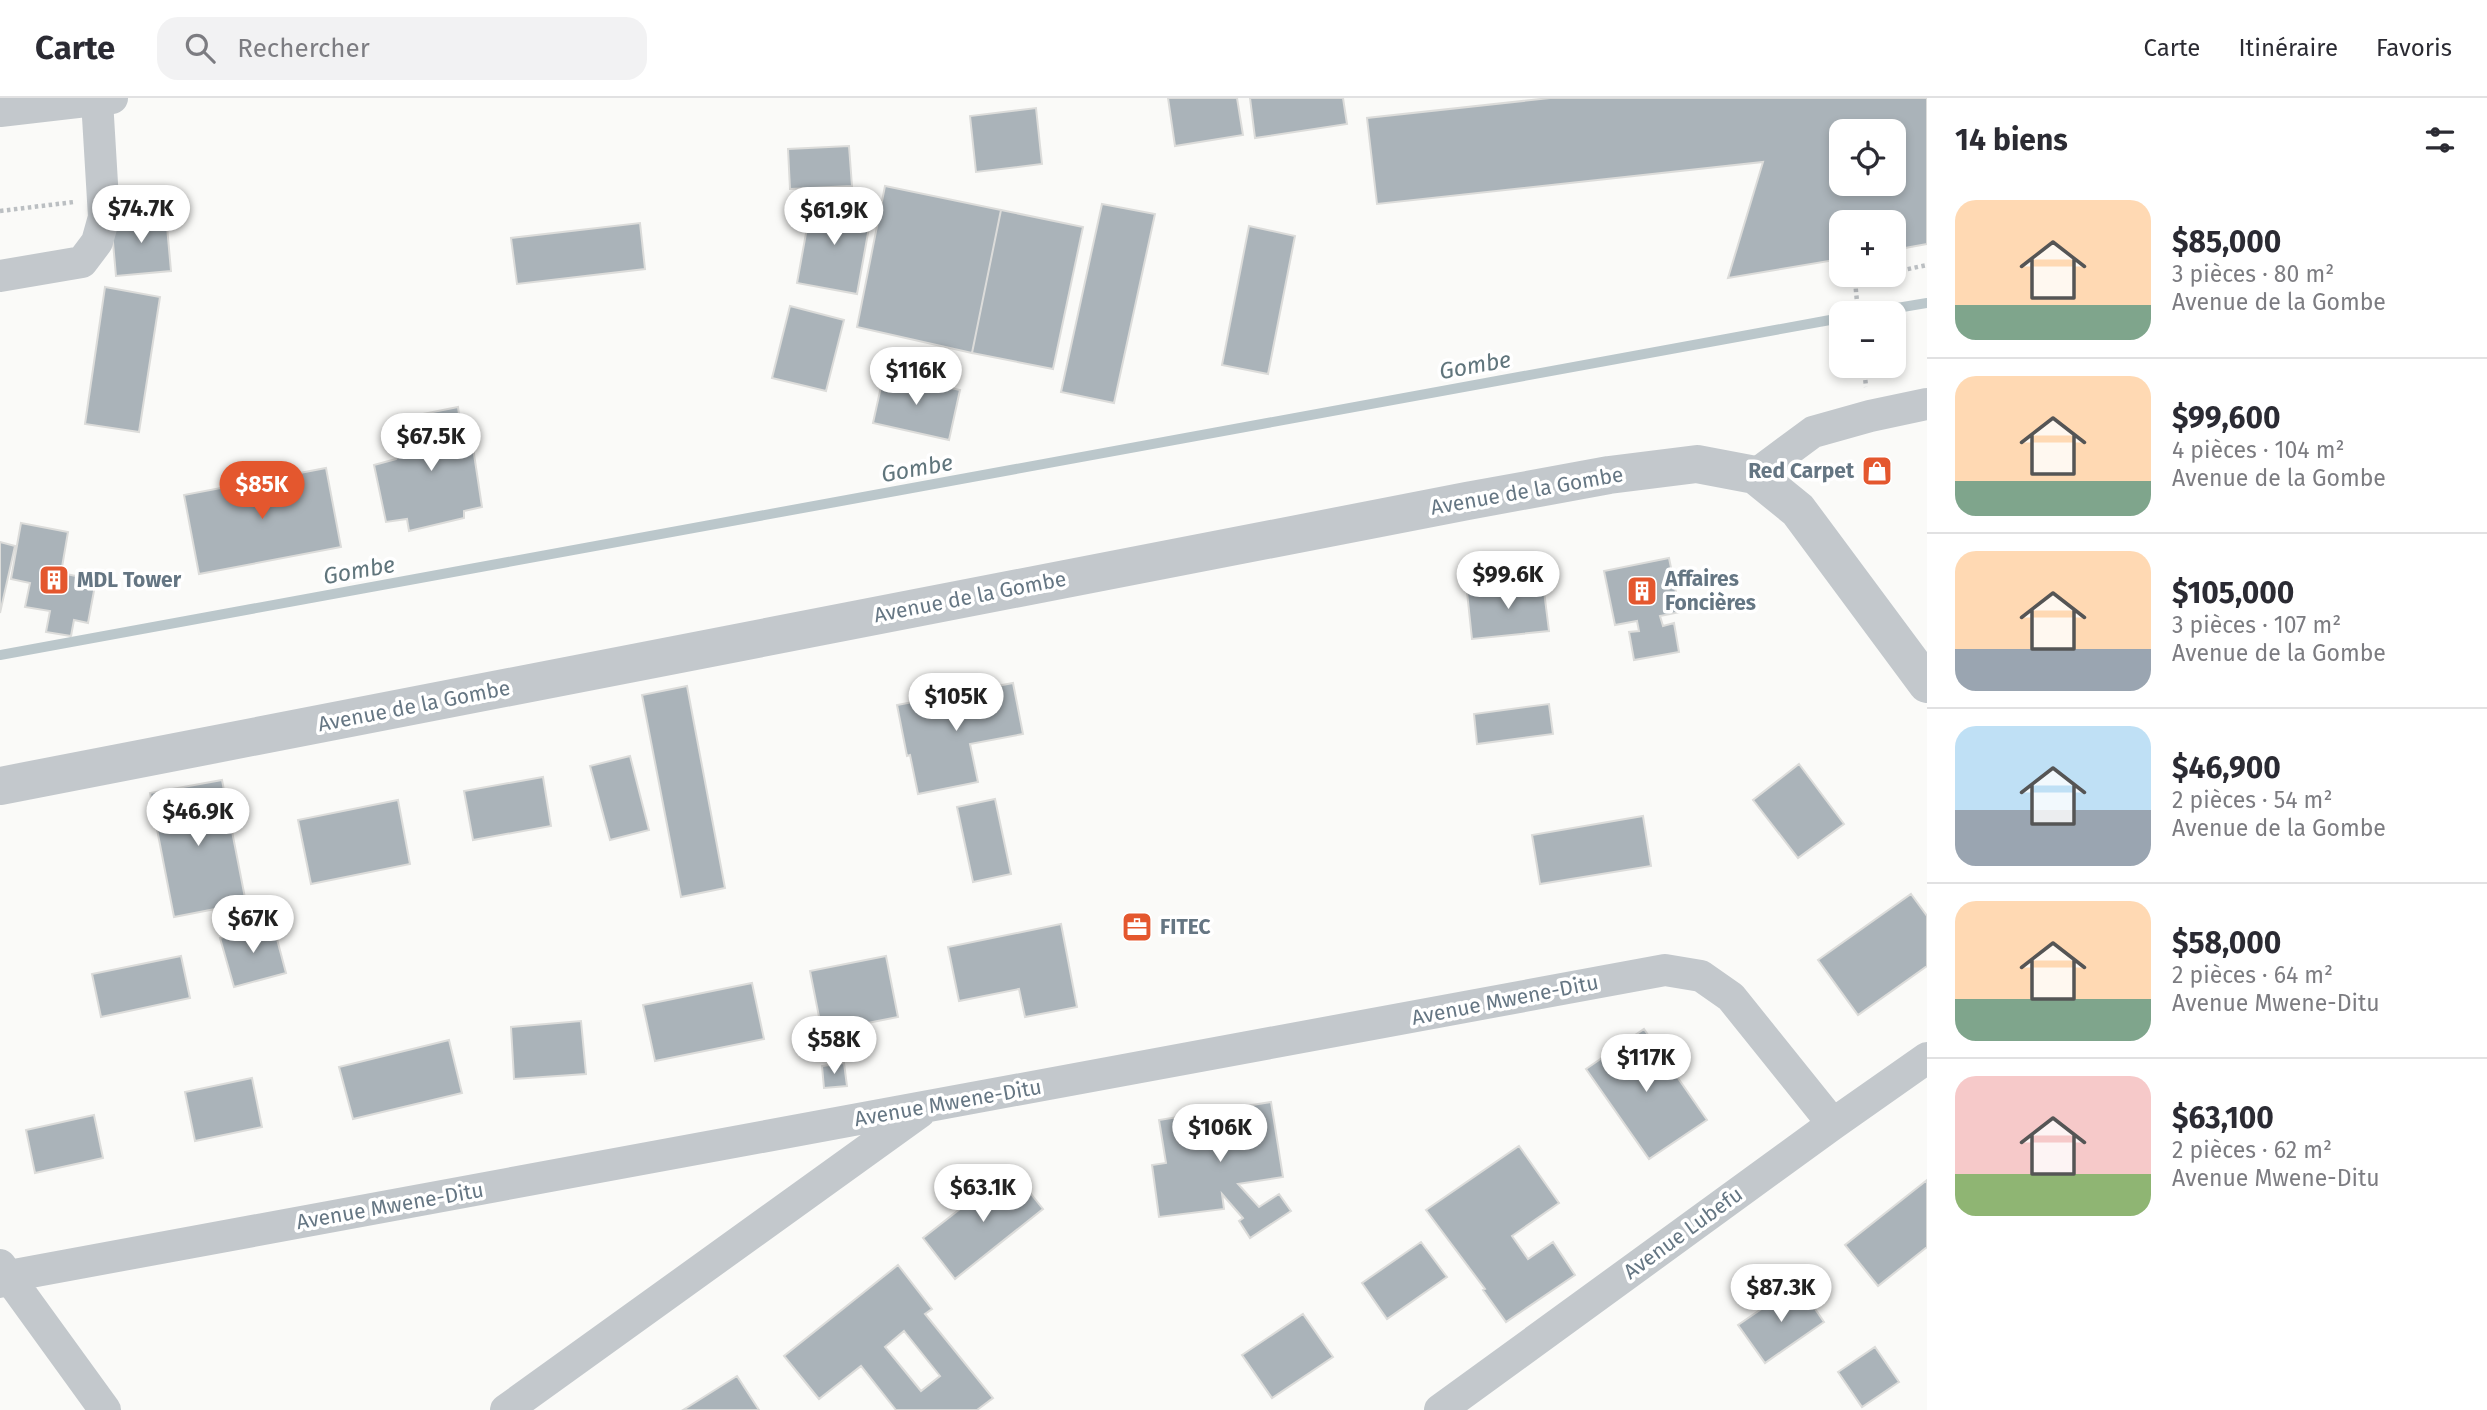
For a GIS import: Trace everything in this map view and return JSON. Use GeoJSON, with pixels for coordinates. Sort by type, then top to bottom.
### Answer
{"type":"FeatureCollection","features":[{"type":"Feature","properties":{"kind":"street"},"geometry":{"type":"LineString","coordinates":[[0,111],[105,99],[104,217],[97,242],[82,262],[0,276]]}},
{"type":"Feature","properties":{"kind":"street"},"geometry":{"type":"LineString","coordinates":[[1927,404],[1813,432],[1755,475],[1798,510],[1927,684]]}},
{"type":"Feature","properties":{"kind":"street","name":"Avenue de la Gombe"},"geometry":{"type":"LineString","coordinates":[[0,786],[1596,477],[1697,464],[1755,475]]}},
{"type":"Feature","properties":{"kind":"street","name":"Avenue Mwene-Ditu"},"geometry":{"type":"LineString","coordinates":[[3,1274],[1665,970],[1700,976],[1731,997],[1833,1124]]}},
{"type":"Feature","properties":{"kind":"street","name":"Avenue Lubefu"},"geometry":{"type":"LineString","coordinates":[[1440,1410],[1927,1058]]}},
{"type":"Feature","properties":{"kind":"street"},"geometry":{"type":"LineString","coordinates":[[506,1410],[927,1107]]}},
{"type":"Feature","properties":{"kind":"street"},"geometry":{"type":"LineString","coordinates":[[3,1274],[105,1410]]}},
{"type":"Feature","properties":{"kind":"path"},"geometry":{"type":"LineString","coordinates":[[0,211],[103,198]]}},
{"type":"Feature","properties":{"kind":"path"},"geometry":{"type":"LineString","coordinates":[[1906,269],[1927,265]]}},
{"type":"Feature","properties":{"kind":"building"},"geometry":{"type":"Polygon","coordinates":[[[1168,98],[1237,98],[1243,135],[1175,146],[1168,98]]]}},
{"type":"Feature","properties":{"kind":"building"},"geometry":{"type":"Polygon","coordinates":[[[1250,98],[1343,98],[1347,124],[1255,138],[1250,98]]]}},
{"type":"Feature","properties":{"kind":"building"},"geometry":{"type":"Polygon","coordinates":[[[1550,98],[1927,98],[1927,244],[1906,248],[1906,210],[1829,210],[1829,261],[1728,278],[1763,162],[1377,204],[1367,118],[1550,98]]]}},
{"type":"Feature","properties":{"kind":"building"},"geometry":{"type":"Polygon","coordinates":[[[1036,108],[1042,164],[976,172],[970,116],[1036,108]]]}},
{"type":"Feature","properties":{"kind":"building"},"geometry":{"type":"Polygon","coordinates":[[[849,146],[852,186],[790,189],[788,149],[849,146]]]}},
{"type":"Feature","properties":{"kind":"building"},"geometry":{"type":"Polygon","coordinates":[[[885,186],[1001,210],[972,353],[857,327],[885,186]]]}},
{"type":"Feature","properties":{"kind":"building"},"geometry":{"type":"Polygon","coordinates":[[[812,200],[872,211],[857,294],[797,283],[812,200]]]}},
{"type":"Feature","properties":{"kind":"building"},"geometry":{"type":"Polygon","coordinates":[[[1102,204],[1155,214],[1114,403],[1061,392],[1102,204]]]}},
{"type":"Feature","properties":{"kind":"building"},"geometry":{"type":"Polygon","coordinates":[[[1001,210],[1083,227],[1053,369],[972,353],[1001,210]]]}},
{"type":"Feature","properties":{"kind":"building"},"geometry":{"type":"Polygon","coordinates":[[[166,215],[171,271],[116,276],[111,220],[166,215]]]}},
{"type":"Feature","properties":{"kind":"building"},"geometry":{"type":"Polygon","coordinates":[[[640,223],[645,269],[517,284],[511,238],[640,223]]]}},
{"type":"Feature","properties":{"kind":"building"},"geometry":{"type":"Polygon","coordinates":[[[1249,226],[1295,236],[1268,374],[1222,365],[1249,226]]]}},
{"type":"Feature","properties":{"kind":"building"},"geometry":{"type":"Polygon","coordinates":[[[105,287],[160,297],[139,432],[85,424],[105,287]]]}},
{"type":"Feature","properties":{"kind":"building"},"geometry":{"type":"Polygon","coordinates":[[[790,306],[844,320],[826,391],[772,378],[790,306]]]}},
{"type":"Feature","properties":{"kind":"building"},"geometry":{"type":"Polygon","coordinates":[[[884,373],[960,390],[949,440],[873,423],[884,373]]]}},
{"type":"Feature","properties":{"kind":"building"},"geometry":{"type":"Polygon","coordinates":[[[458,407],[462,435],[471,434],[482,507],[464,511],[464,518],[409,531],[407,519],[386,522],[374,465],[396,459],[408,446],[403,418],[458,407]]]}},
{"type":"Feature","properties":{"kind":"building"},"geometry":{"type":"Polygon","coordinates":[[[326,468],[341,547],[199,574],[184,495],[326,468]]]}},
{"type":"Feature","properties":{"kind":"building","name":"MDL Tower"},"geometry":{"type":"Polygon","coordinates":[[[21,523],[68,532],[61,573],[96,580],[88,623],[74,620],[71,636],[46,632],[50,611],[25,607],[30,583],[11,579],[21,523]]]}},
{"type":"Feature","properties":{"kind":"building"},"geometry":{"type":"Polygon","coordinates":[[[0,542],[15,546],[0,613],[0,542]]]}},
{"type":"Feature","properties":{"kind":"building","name":"Affaires Foncières"},"geometry":{"type":"Polygon","coordinates":[[[1669,558],[1680,612],[1660,616],[1663,626],[1674,623],[1679,652],[1634,660],[1629,632],[1639,631],[1637,621],[1615,625],[1604,571],[1669,558]]]}},
{"type":"Feature","properties":{"kind":"building"},"geometry":{"type":"Polygon","coordinates":[[[1543,583],[1549,631],[1472,639],[1467,592],[1543,583]]]}},
{"type":"Feature","properties":{"kind":"building"},"geometry":{"type":"Polygon","coordinates":[[[1013,683],[1023,734],[970,744],[978,782],[918,794],[897,705],[1013,683]]]}},
{"type":"Feature","properties":{"kind":"building"},"geometry":{"type":"Polygon","coordinates":[[[687,686],[725,888],[681,897],[642,695],[687,686]]]}},
{"type":"Feature","properties":{"kind":"building"},"geometry":{"type":"Polygon","coordinates":[[[1549,704],[1553,734],[1477,744],[1474,714],[1549,704]]]}},
{"type":"Feature","properties":{"kind":"building"},"geometry":{"type":"Polygon","coordinates":[[[630,756],[649,830],[610,840],[590,766],[630,756]]]}},
{"type":"Feature","properties":{"kind":"building"},"geometry":{"type":"Polygon","coordinates":[[[1799,764],[1844,824],[1798,858],[1753,800],[1799,764]]]}},
{"type":"Feature","properties":{"kind":"building"},"geometry":{"type":"Polygon","coordinates":[[[543,777],[551,826],[473,840],[464,791],[543,777]]]}},
{"type":"Feature","properties":{"kind":"building"},"geometry":{"type":"Polygon","coordinates":[[[222,780],[246,903],[174,917],[150,793],[222,780]]]}},
{"type":"Feature","properties":{"kind":"building"},"geometry":{"type":"Polygon","coordinates":[[[995,799],[1011,874],[973,882],[957,807],[995,799]]]}},
{"type":"Feature","properties":{"kind":"building"},"geometry":{"type":"Polygon","coordinates":[[[398,800],[410,864],[311,884],[298,820],[398,800]]]}},
{"type":"Feature","properties":{"kind":"building"},"geometry":{"type":"Polygon","coordinates":[[[1643,816],[1651,866],[1540,884],[1532,835],[1643,816]]]}},
{"type":"Feature","properties":{"kind":"building"},"geometry":{"type":"Polygon","coordinates":[[[1911,894],[1927,916],[1927,966],[1858,1015],[1818,960],[1911,894]]]}},
{"type":"Feature","properties":{"kind":"building"},"geometry":{"type":"Polygon","coordinates":[[[273,924],[286,973],[234,987],[220,938],[273,924]]]}},
{"type":"Feature","properties":{"kind":"building"},"geometry":{"type":"Polygon","coordinates":[[[1061,924],[1077,1007],[1025,1017],[1019,989],[959,1001],[948,947],[1061,924]]]}},
{"type":"Feature","properties":{"kind":"building"},"geometry":{"type":"Polygon","coordinates":[[[181,956],[190,998],[101,1017],[92,974],[181,956]]]}},
{"type":"Feature","properties":{"kind":"building"},"geometry":{"type":"Polygon","coordinates":[[[886,956],[898,1017],[822,1032],[810,971],[886,956]]]}},
{"type":"Feature","properties":{"kind":"building"},"geometry":{"type":"Polygon","coordinates":[[[752,983],[764,1039],[655,1061],[643,1005],[752,983]]]}},
{"type":"Feature","properties":{"kind":"building"},"geometry":{"type":"Polygon","coordinates":[[[581,1021],[586,1074],[514,1079],[511,1027],[581,1021]]]}},
{"type":"Feature","properties":{"kind":"building"},"geometry":{"type":"Polygon","coordinates":[[[1644,1029],[1707,1120],[1649,1159],[1586,1069],[1644,1029]]]}},
{"type":"Feature","properties":{"kind":"building"},"geometry":{"type":"Polygon","coordinates":[[[449,1040],[462,1093],[353,1119],[339,1067],[449,1040]]]}},
{"type":"Feature","properties":{"kind":"building"},"geometry":{"type":"Polygon","coordinates":[[[844,1063],[847,1086],[824,1088],[822,1066],[844,1063]]]}},
{"type":"Feature","properties":{"kind":"building"},"geometry":{"type":"Polygon","coordinates":[[[252,1078],[262,1127],[195,1141],[185,1092],[252,1078]]]}},
{"type":"Feature","properties":{"kind":"building"},"geometry":{"type":"Polygon","coordinates":[[[1271,1102],[1283,1177],[1238,1184],[1259,1207],[1279,1194],[1291,1211],[1250,1238],[1239,1221],[1243,1218],[1222,1194],[1224,1209],[1159,1217],[1152,1165],[1166,1163],[1159,1120],[1271,1102]]]}},
{"type":"Feature","properties":{"kind":"building"},"geometry":{"type":"Polygon","coordinates":[[[94,1115],[103,1158],[35,1173],[26,1130],[94,1115]]]}},
{"type":"Feature","properties":{"kind":"building"},"geometry":{"type":"Polygon","coordinates":[[[1519,1146],[1559,1203],[1512,1236],[1528,1259],[1553,1242],[1575,1275],[1506,1322],[1426,1210],[1519,1146]]]}},
{"type":"Feature","properties":{"kind":"building"},"geometry":{"type":"Polygon","coordinates":[[[1011,1169],[1043,1209],[955,1279],[923,1238],[1011,1169]]]}},
{"type":"Feature","properties":{"kind":"building"},"geometry":{"type":"Polygon","coordinates":[[[1927,1180],[1927,1247],[1878,1286],[1845,1245],[1927,1180]]]}},
{"type":"Feature","properties":{"kind":"building"},"geometry":{"type":"Polygon","coordinates":[[[1421,1242],[1447,1277],[1387,1319],[1362,1283],[1421,1242]]]}},
{"type":"Feature","properties":{"kind":"building"},"geometry":{"type":"Polygon","coordinates":[[[898,1265],[932,1309],[925,1314],[993,1398],[977,1410],[896,1410],[861,1366],[819,1399],[784,1356],[898,1265]],[[904,1331],[885,1347],[921,1391],[940,1376],[904,1331]]]}},
{"type":"Feature","properties":{"kind":"building"},"geometry":{"type":"Polygon","coordinates":[[[1798,1284],[1824,1322],[1765,1363],[1738,1325],[1798,1284]]]}},
{"type":"Feature","properties":{"kind":"building"},"geometry":{"type":"Polygon","coordinates":[[[1303,1314],[1333,1357],[1272,1398],[1242,1355],[1303,1314]]]}},
{"type":"Feature","properties":{"kind":"building"},"geometry":{"type":"Polygon","coordinates":[[[1875,1347],[1899,1382],[1862,1407],[1838,1372],[1875,1347]]]}},
{"type":"Feature","properties":{"kind":"building"},"geometry":{"type":"Polygon","coordinates":[[[737,1376],[759,1410],[683,1410],[737,1376]]]}},
{"type":"Feature","properties":{"kind":"waterway","name":"Gombe"},"geometry":{"type":"LineString","coordinates":[[1906,306],[1927,303]]}},
{"type":"Feature","properties":{"kind":"waterway","name":"Gombe"},"geometry":{"type":"LineString","coordinates":[[0,655],[1829,320]]}},
{"type":"Feature","properties":{"kind":"place","name":"Red Carpet"},"geometry":{"type":"Point","coordinates":[1877,471]}},
{"type":"Feature","properties":{"kind":"place","name":"MDL Tower"},"geometry":{"type":"Point","coordinates":[54,580]}},
{"type":"Feature","properties":{"kind":"place","name":"Affaires Foncières"},"geometry":{"type":"Point","coordinates":[1642,591]}},
{"type":"Feature","properties":{"kind":"place","name":"FITEC"},"geometry":{"type":"Point","coordinates":[1137,927]}}]}
